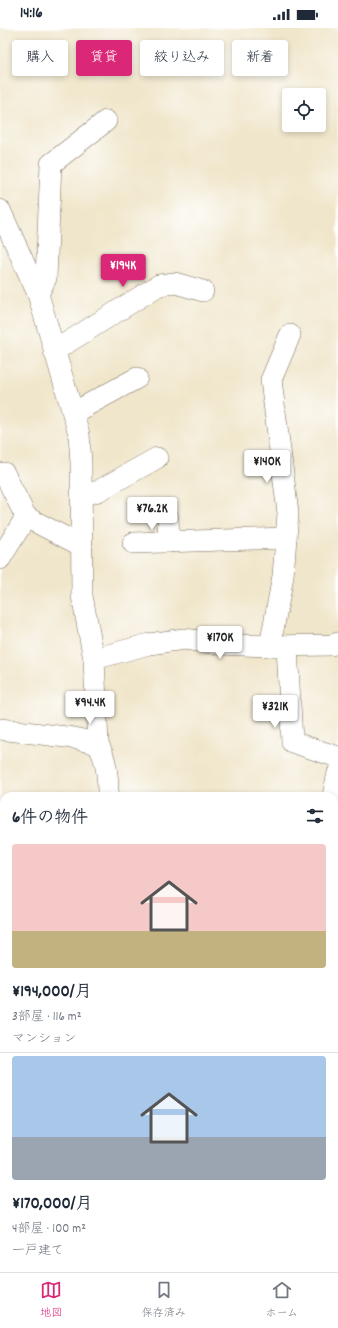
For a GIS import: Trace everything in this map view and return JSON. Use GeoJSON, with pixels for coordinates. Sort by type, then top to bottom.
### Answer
{"type":"FeatureCollection","features":[{"type":"Feature","properties":{"kind":"street"},"geometry":{"type":"LineString","coordinates":[[38,294],[46,278],[51,164],[106,121]]}},
{"type":"Feature","properties":{"kind":"street"},"geometry":{"type":"LineString","coordinates":[[0,210],[38,294],[79,434],[82,496],[82,596],[94,660],[98,744],[104,755],[108,778],[108,792]]}},
{"type":"Feature","properties":{"kind":"street"},"geometry":{"type":"LineString","coordinates":[[54,351],[159,285],[175,283],[203,291]]}},
{"type":"Feature","properties":{"kind":"street"},"geometry":{"type":"LineString","coordinates":[[290,335],[271,380],[288,513],[278,646],[292,742],[338,757]]}},
{"type":"Feature","properties":{"kind":"street"},"geometry":{"type":"LineString","coordinates":[[73,413],[137,378]]}},
{"type":"Feature","properties":{"kind":"street"},"geometry":{"type":"LineString","coordinates":[[82,496],[98,491],[157,458]]}},
{"type":"Feature","properties":{"kind":"street"},"geometry":{"type":"LineString","coordinates":[[4,473],[26,517],[82,546]]}},
{"type":"Feature","properties":{"kind":"street"},"geometry":{"type":"LineString","coordinates":[[0,559],[26,517]]}},
{"type":"Feature","properties":{"kind":"street"},"geometry":{"type":"LineString","coordinates":[[168,518],[169,542]]}},
{"type":"Feature","properties":{"kind":"street"},"geometry":{"type":"LineString","coordinates":[[133,543],[286,538]]}},
{"type":"Feature","properties":{"kind":"street"},"geometry":{"type":"LineString","coordinates":[[94,660],[149,644],[184,640],[218,644],[278,646],[331,645],[338,643]]}},
{"type":"Feature","properties":{"kind":"street"},"geometry":{"type":"LineString","coordinates":[[0,729],[74,738],[98,744]]}},
{"type":"Feature","properties":{"kind":"street"},"geometry":{"type":"LineString","coordinates":[[334,792],[338,773]]}}]}
